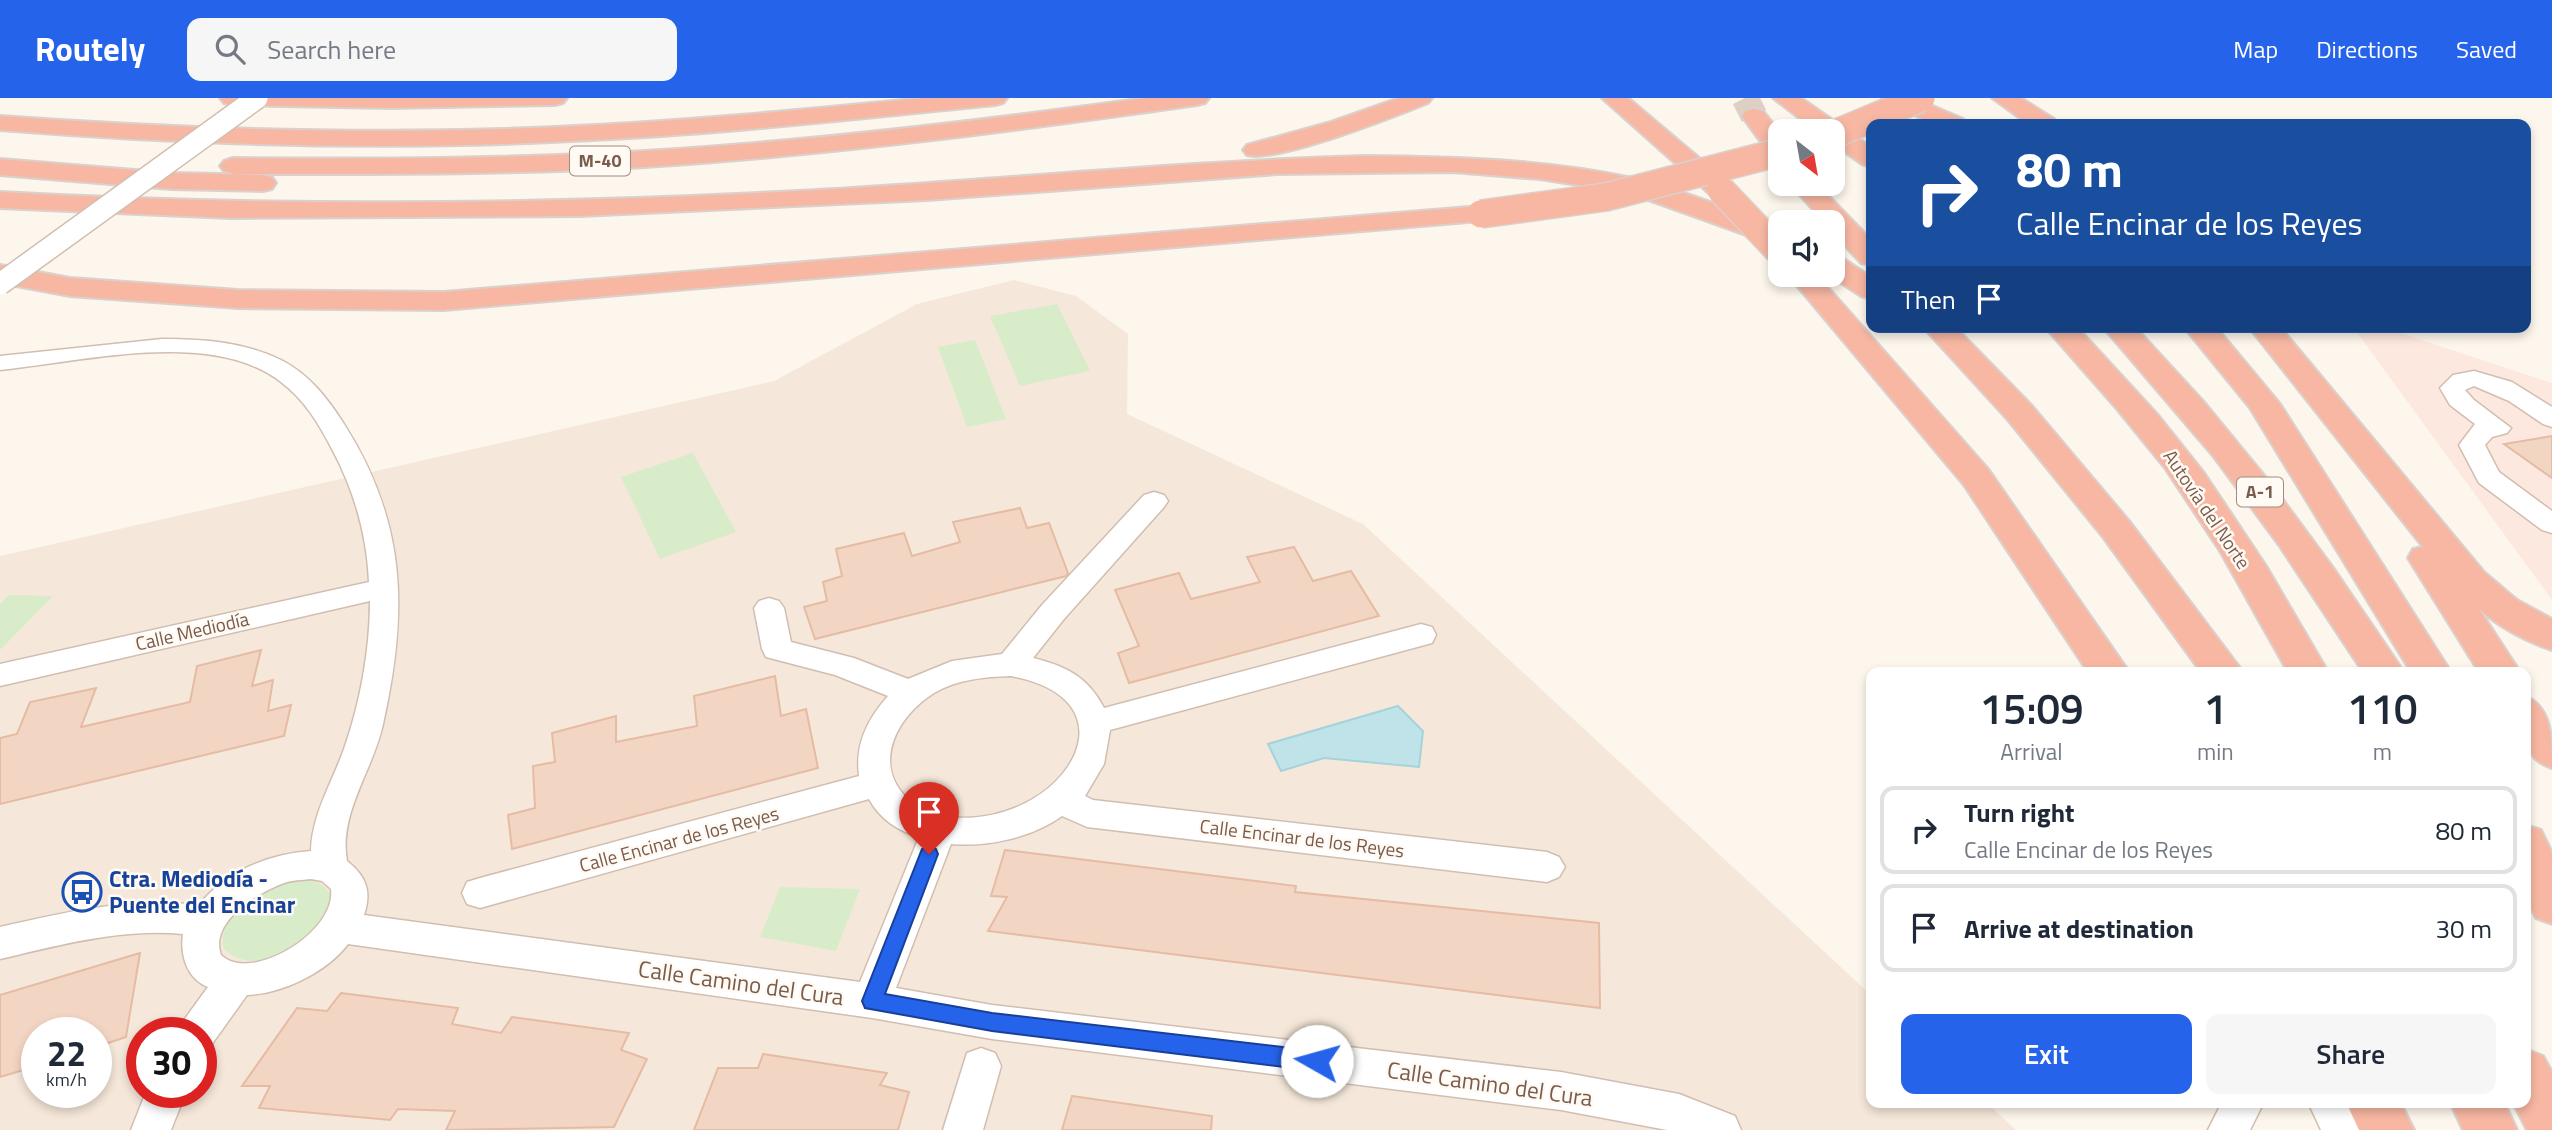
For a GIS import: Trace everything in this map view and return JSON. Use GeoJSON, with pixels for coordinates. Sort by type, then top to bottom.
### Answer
{"type":"FeatureCollection","features":[{"type":"Feature","properties":{"kind":"highway"},"geometry":{"type":"LineString","coordinates":[[232,98],[392,101],[555,98]]}},
{"type":"Feature","properties":{"kind":"highway"},"geometry":{"type":"LineString","coordinates":[[392,101],[441,98]]}},
{"type":"Feature","properties":{"kind":"highway","name":"M-40"},"geometry":{"type":"LineString","coordinates":[[0,123],[218,138],[420,138],[571,134],[843,114],[995,98]]}},
{"type":"Feature","properties":{"kind":"highway","name":"M-40"},"geometry":{"type":"LineString","coordinates":[[0,157],[194,166],[390,167],[702,156],[963,130],[1197,98]]}},
{"type":"Feature","properties":{"kind":"highway"},"geometry":{"type":"LineString","coordinates":[[0,167],[172,181],[447,188],[654,189],[936,181],[1096,172],[1215,159],[1302,140],[1374,117],[1420,98]]}},
{"type":"Feature","properties":{"kind":"highway"},"geometry":{"type":"LineString","coordinates":[[1614,98],[1721,190],[1768,239]]}},
{"type":"Feature","properties":{"kind":"highway"},"geometry":{"type":"LineString","coordinates":[[1785,98],[1866,155]]}},
{"type":"Feature","properties":{"kind":"highway"},"geometry":{"type":"LineString","coordinates":[[1894,98],[1936,112]]}},
{"type":"Feature","properties":{"kind":"highway"},"geometry":{"type":"LineString","coordinates":[[2004,98],[2008,113],[2013,119]]}},
{"type":"Feature","properties":{"kind":"highway"},"geometry":{"type":"LineString","coordinates":[[2004,98],[2037,119]]}},
{"type":"Feature","properties":{"kind":"highway"},"geometry":{"type":"LineString","coordinates":[[0,101],[191,119],[461,125],[609,123],[810,111],[843,114]]}},
{"type":"Feature","properties":{"kind":"highway"},"geometry":{"type":"LineString","coordinates":[[1841,104],[1866,121]]}},
{"type":"Feature","properties":{"kind":"highway"},"geometry":{"type":"LineString","coordinates":[[1904,119],[1936,112]]}},
{"type":"Feature","properties":{"kind":"highway"},"geometry":{"type":"LineString","coordinates":[[1754,116],[1768,135]]}},
{"type":"Feature","properties":{"kind":"highway"},"geometry":{"type":"LineString","coordinates":[[1845,132],[1866,127]]}},
{"type":"Feature","properties":{"kind":"highway"},"geometry":{"type":"LineString","coordinates":[[0,274],[71,287],[238,299],[444,301],[1223,238],[1481,214],[1606,197],[1768,155]]}},
{"type":"Feature","properties":{"kind":"highway"},"geometry":{"type":"LineString","coordinates":[[0,200],[139,209],[429,210],[635,207],[929,192],[1266,167],[1380,162],[1502,166],[1631,186],[1768,235]]}},
{"type":"Feature","properties":{"kind":"highway"},"geometry":{"type":"LineString","coordinates":[[1814,196],[1866,252]]}},
{"type":"Feature","properties":{"kind":"highway"},"geometry":{"type":"LineString","coordinates":[[1845,273],[1866,287]]}},
{"type":"Feature","properties":{"kind":"highway"},"geometry":{"type":"LineString","coordinates":[[1814,287],[1976,477],[2106,667]]}},
{"type":"Feature","properties":{"kind":"highway"},"geometry":{"type":"LineString","coordinates":[[1925,333],[2116,529]]}},
{"type":"Feature","properties":{"kind":"highway"},"geometry":{"type":"LineString","coordinates":[[1944,333],[2020,413],[2116,529],[2219,667]]}},
{"type":"Feature","properties":{"kind":"highway","name":"Autovía del Norte"},"geometry":{"type":"LineString","coordinates":[[2066,333],[2119,389],[2192,480],[2305,667]]}},
{"type":"Feature","properties":{"kind":"highway","name":"A-1"},"geometry":{"type":"LineString","coordinates":[[2124,333],[2171,380],[2246,472],[2325,582],[2381,667]]}},
{"type":"Feature","properties":{"kind":"highway"},"geometry":{"type":"LineString","coordinates":[[2204,333],[2264,404],[2428,667]]}},
{"type":"Feature","properties":{"kind":"highway"},"geometry":{"type":"LineString","coordinates":[[2269,333],[2470,581],[2503,609],[2552,636]]}},
{"type":"Feature","properties":{"kind":"highway"},"geometry":{"type":"LineString","coordinates":[[2330,410],[2497,667]]}},
{"type":"Feature","properties":{"kind":"highway"},"geometry":{"type":"LineString","coordinates":[[2531,720],[2552,752]]}},
{"type":"Feature","properties":{"kind":"highway"},"geometry":{"type":"LineString","coordinates":[[2531,857],[2552,904]]}},
{"type":"Feature","properties":{"kind":"highway"},"geometry":{"type":"LineString","coordinates":[[2531,892],[2552,922]]}},
{"type":"Feature","properties":{"kind":"highway"},"geometry":{"type":"LineString","coordinates":[[2531,1084],[2552,1124]]}},
{"type":"Feature","properties":{"kind":"highway"},"geometry":{"type":"LineString","coordinates":[[2375,1108],[2387,1130]]}},
{"type":"Feature","properties":{"kind":"highway"},"geometry":{"type":"LineString","coordinates":[[2479,1108],[2490,1130]]}},
{"type":"Feature","properties":{"kind":"street"},"geometry":{"type":"LineString","coordinates":[[0,284],[257,98]]}},
{"type":"Feature","properties":{"kind":"street"},"geometry":{"type":"LineString","coordinates":[[0,363],[139,348],[217,349],[277,367],[300,382],[319,402],[349,453],[370,499],[382,551],[386,614],[380,672],[361,750],[331,823],[326,851],[331,868]]}},
{"type":"Feature","properties":{"kind":"street"},"geometry":{"type":"LineString","coordinates":[[2552,419],[2517,394],[2491,383],[2466,380],[2456,382],[2452,388],[2454,395],[2462,402],[2498,428],[2484,430],[2472,445],[2488,477],[2552,524]]}},
{"type":"Feature","properties":{"kind":"street"},"geometry":{"type":"LineString","coordinates":[[1011,665],[1053,612],[1154,501]]}},
{"type":"Feature","properties":{"kind":"street","name":"Calle Mediodía"},"geometry":{"type":"LineString","coordinates":[[0,675],[384,589]]}},
{"type":"Feature","properties":{"kind":"street"},"geometry":{"type":"LineString","coordinates":[[769,608],[777,649],[843,666],[911,693]]}},
{"type":"Feature","properties":{"kind":"street"},"geometry":{"type":"LineString","coordinates":[[1093,723],[1422,635]]}},
{"type":"Feature","properties":{"kind":"street"},"geometry":{"type":"LineString","coordinates":[[1011,665],[1044,671],[1071,686],[1088,707],[1095,732],[1091,759],[1075,786],[1048,809],[1014,825],[976,832],[939,830],[907,818],[884,798],[872,772],[874,744],[887,716],[911,693],[953,673],[976,666],[1011,665]]}},
{"type":"Feature","properties":{"kind":"street","name":"Calle Encinar de los Reyes"},"geometry":{"type":"LineString","coordinates":[[480,893],[877,784]]}},
{"type":"Feature","properties":{"kind":"street","name":"Calle Encinar de los Reyes"},"geometry":{"type":"LineString","coordinates":[[1060,799],[1087,813],[1547,867]]}},
{"type":"Feature","properties":{"kind":"street"},"geometry":{"type":"LineString","coordinates":[[286,868],[310,850],[331,823]]}},
{"type":"Feature","properties":{"kind":"street"},"geometry":{"type":"LineString","coordinates":[[872,1001],[939,830]]}},
{"type":"Feature","properties":{"kind":"street"},"geometry":{"type":"LineString","coordinates":[[311,865],[331,868],[348,881],[351,902],[340,927],[320,948],[293,965],[264,977],[236,979],[214,974],[202,961],[200,942],[208,921],[228,898],[256,879],[286,868],[311,865]]}},
{"type":"Feature","properties":{"kind":"street"},"geometry":{"type":"LineString","coordinates":[[0,943],[92,922],[157,916],[208,921]]}},
{"type":"Feature","properties":{"kind":"street","name":"Calle Camino del Cura"},"geometry":{"type":"LineString","coordinates":[[340,927],[872,1001],[992,1022],[1561,1091],[1679,1113],[1721,1130]]}},
{"type":"Feature","properties":{"kind":"street"},"geometry":{"type":"LineString","coordinates":[[209,1017],[236,979]]}},
{"type":"Feature","properties":{"kind":"street"},"geometry":{"type":"LineString","coordinates":[[963,1130],[981,1066]]}},
{"type":"Feature","properties":{"kind":"street"},"geometry":{"type":"LineString","coordinates":[[152,1130],[160,1108]]}},
{"type":"Feature","properties":{"kind":"street"},"geometry":{"type":"LineString","coordinates":[[2228,1130],[2241,1108]]}},
{"type":"Feature","properties":{"kind":"street"},"geometry":{"type":"LineString","coordinates":[[2332,1108],[2343,1130]]}},
{"type":"Feature","properties":{"kind":"shaded area"},"geometry":{"type":"Polygon","coordinates":[[[1014,280],[1076,296],[1128,334],[1127,414],[1363,524],[1866,990],[1866,1108],[1992,1108],[2016,1130],[0,1130],[0,556],[774,381],[917,304],[1014,280]]]}},
{"type":"Feature","properties":{"kind":"shaded area"},"geometry":{"type":"Polygon","coordinates":[[[2357,333],[2400,333],[2552,383],[2552,600],[2357,333]]]}},
{"type":"Feature","properties":{"kind":"green space"},"geometry":{"type":"Polygon","coordinates":[[[1057,304],[1090,371],[1020,386],[990,316],[1057,304]]]}},
{"type":"Feature","properties":{"kind":"green space"},"geometry":{"type":"Polygon","coordinates":[[[975,340],[1006,419],[967,427],[938,347],[975,340]]]}},
{"type":"Feature","properties":{"kind":"green space"},"geometry":{"type":"Polygon","coordinates":[[[693,453],[736,532],[660,559],[621,477],[693,453]]]}},
{"type":"Feature","properties":{"kind":"green space"},"geometry":{"type":"Polygon","coordinates":[[[9,595],[53,596],[0,650],[0,604],[9,595]]]}},
{"type":"Feature","properties":{"kind":"green space"},"geometry":{"type":"Polygon","coordinates":[[[299,878],[323,886],[331,900],[326,917],[312,935],[292,950],[268,959],[244,960],[223,948],[228,920],[236,909],[259,893],[299,878]]]}},
{"type":"Feature","properties":{"kind":"green space"},"geometry":{"type":"Polygon","coordinates":[[[780,887],[860,889],[836,951],[760,937],[780,887]]]}},
{"type":"Feature","properties":{"kind":"water"},"geometry":{"type":"Polygon","coordinates":[[[1398,706],[1423,731],[1419,767],[1324,758],[1281,771],[1268,744],[1398,706]]]}},
{"type":"Feature","properties":{"kind":"building"},"geometry":{"type":"Polygon","coordinates":[[[2552,436],[2552,478],[2504,444],[2552,436]]]}},
{"type":"Feature","properties":{"kind":"building"},"geometry":{"type":"Polygon","coordinates":[[[1020,508],[1027,528],[1049,523],[1068,573],[1066,576],[815,639],[804,607],[827,601],[823,582],[842,576],[836,549],[904,533],[912,556],[960,542],[953,522],[1020,508]]]}},
{"type":"Feature","properties":{"kind":"building"},"geometry":{"type":"Polygon","coordinates":[[[1294,547],[1313,581],[1351,571],[1379,616],[1129,683],[1118,653],[1139,646],[1115,590],[1179,573],[1191,599],[1260,582],[1247,557],[1294,547]]]}},
{"type":"Feature","properties":{"kind":"building"},"geometry":{"type":"Polygon","coordinates":[[[261,650],[252,686],[273,680],[268,711],[291,705],[284,736],[0,804],[0,738],[17,734],[30,702],[96,688],[81,727],[190,702],[197,666],[261,650]]]}},
{"type":"Feature","properties":{"kind":"building"},"geometry":{"type":"Polygon","coordinates":[[[775,676],[781,716],[806,709],[818,768],[512,849],[508,815],[535,808],[533,766],[555,762],[552,733],[616,716],[616,742],[697,726],[694,696],[775,676]]]}},
{"type":"Feature","properties":{"kind":"building"},"geometry":{"type":"Polygon","coordinates":[[[1005,850],[1296,886],[1295,892],[1599,923],[1600,1008],[988,931],[1007,897],[991,896],[1005,850]]]}},
{"type":"Feature","properties":{"kind":"building"},"geometry":{"type":"Polygon","coordinates":[[[140,953],[129,1017],[126,1017],[126,1037],[112,1042],[112,1017],[21,1017],[21,1071],[0,1077],[0,995],[140,953]]]}},
{"type":"Feature","properties":{"kind":"building"},"geometry":{"type":"Polygon","coordinates":[[[341,993],[458,1008],[452,1024],[501,1033],[512,1017],[629,1033],[621,1050],[647,1059],[614,1127],[446,1130],[455,1111],[398,1109],[390,1120],[259,1108],[270,1086],[242,1086],[297,1008],[327,1011],[341,993]]]}},
{"type":"Feature","properties":{"kind":"building"},"geometry":{"type":"Polygon","coordinates":[[[763,1054],[887,1073],[880,1085],[909,1092],[898,1130],[694,1130],[718,1068],[758,1068],[763,1054]]]}},
{"type":"Feature","properties":{"kind":"building"},"geometry":{"type":"Polygon","coordinates":[[[1072,1096],[1212,1116],[1211,1130],[1062,1130],[1072,1096]]]}},
{"type":"Feature","properties":{"kind":"tunnel"},"geometry":{"type":"LineString","coordinates":[[1745,98],[1754,116]]}},
{"type":"Feature","properties":{"kind":"place","name":"Ctra. Mediodía - Puente del Encinar"},"geometry":{"type":"Point","coordinates":[82,892]}},
{"type":"Feature","properties":{"kind":"route"},"geometry":{"type":"LineString","coordinates":[[929,854],[872,1001],[992,1022],[1317,1061]]}}]}
